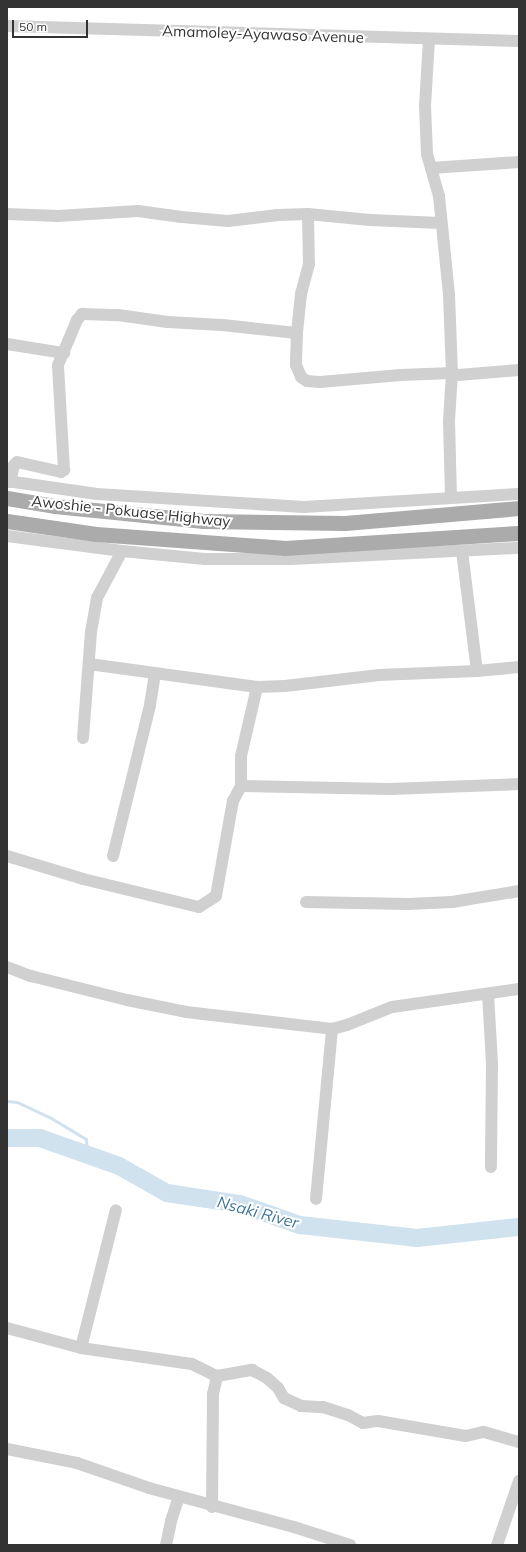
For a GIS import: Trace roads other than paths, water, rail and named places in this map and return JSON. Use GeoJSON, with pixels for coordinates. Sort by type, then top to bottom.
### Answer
{"type":"FeatureCollection","features":[{"type":"Feature","properties":{"kind":"main road","name":"Awoshie - Pokuase Highway"},"geometry":{"type":"LineString","coordinates":[[7,498],[55,506],[203,522],[337,523],[519,508]]}},
{"type":"Feature","properties":{"kind":"main road"},"geometry":{"type":"LineString","coordinates":[[45,526],[55,506]]}},
{"type":"Feature","properties":{"kind":"main road","name":"Awoshie - Pokuase Highway"},"geometry":{"type":"LineString","coordinates":[[7,521],[96,534],[285,548],[519,533]]}},
{"type":"Feature","properties":{"kind":"street","name":"Amamoley-Ayawaso Avenue"},"geometry":{"type":"LineString","coordinates":[[7,26],[429,39],[519,40]]}},
{"type":"Feature","properties":{"kind":"street"},"geometry":{"type":"LineString","coordinates":[[429,39],[425,106],[427,154],[439,196],[449,295],[452,373],[449,421],[451,497]]}},
{"type":"Feature","properties":{"kind":"street"},"geometry":{"type":"LineString","coordinates":[[431,168],[519,162]]}},
{"type":"Feature","properties":{"kind":"street"},"geometry":{"type":"LineString","coordinates":[[7,214],[58,216],[138,211],[228,221],[278,215],[308,214],[370,220],[441,223]]}},
{"type":"Feature","properties":{"kind":"street"},"geometry":{"type":"LineString","coordinates":[[308,214],[309,264],[301,294],[297,333],[296,364],[298,373],[307,381],[353,380],[401,375],[452,373],[458,375],[519,370]]}},
{"type":"Feature","properties":{"kind":"street"},"geometry":{"type":"LineString","coordinates":[[297,333],[222,324],[168,322],[118,315],[82,314],[77,320],[58,365],[64,470],[61,472],[17,462],[14,465],[8,481],[97,494],[304,507],[519,494]]}},
{"type":"Feature","properties":{"kind":"street"},"geometry":{"type":"LineString","coordinates":[[7,344],[64,353]]}},
{"type":"Feature","properties":{"kind":"street"},"geometry":{"type":"LineString","coordinates":[[7,536],[122,551],[205,559],[291,559],[519,548]]}},
{"type":"Feature","properties":{"kind":"street"},"geometry":{"type":"LineString","coordinates":[[83,738],[91,632],[97,598],[122,551]]}},
{"type":"Feature","properties":{"kind":"street"},"geometry":{"type":"LineString","coordinates":[[462,551],[477,671]]}},
{"type":"Feature","properties":{"kind":"street"},"geometry":{"type":"LineString","coordinates":[[89,664],[155,674],[189,677],[216,683],[257,687],[285,686],[379,675],[477,671],[519,667]]}},
{"type":"Feature","properties":{"kind":"street"},"geometry":{"type":"LineString","coordinates":[[113,856],[150,705],[155,674]]}},
{"type":"Feature","properties":{"kind":"street"},"geometry":{"type":"LineString","coordinates":[[7,856],[83,879],[199,907],[216,896],[233,801],[241,786],[241,756],[257,687]]}},
{"type":"Feature","properties":{"kind":"street"},"geometry":{"type":"LineString","coordinates":[[241,786],[390,789],[519,784]]}},
{"type":"Feature","properties":{"kind":"street"},"geometry":{"type":"LineString","coordinates":[[306,902],[408,904],[437,902],[519,891]]}},
{"type":"Feature","properties":{"kind":"street"},"geometry":{"type":"LineString","coordinates":[[7,967],[46,980],[186,1012],[332,1029],[347,1025],[392,1007],[519,989]]}},
{"type":"Feature","properties":{"kind":"street"},"geometry":{"type":"LineString","coordinates":[[488,994],[492,1063],[491,1167]]}},
{"type":"Feature","properties":{"kind":"street"},"geometry":{"type":"LineString","coordinates":[[316,1199],[332,1029]]}},
{"type":"Feature","properties":{"kind":"street"},"geometry":{"type":"LineString","coordinates":[[81,1348],[116,1210]]}},
{"type":"Feature","properties":{"kind":"street"},"geometry":{"type":"LineString","coordinates":[[7,1328],[81,1348],[192,1364],[217,1376],[252,1370],[267,1378],[278,1388],[284,1398],[301,1406],[323,1407],[348,1415],[363,1423],[378,1421],[466,1436],[484,1432],[519,1442]]}},
{"type":"Feature","properties":{"kind":"street"},"geometry":{"type":"LineString","coordinates":[[212,1507],[213,1394],[217,1376]]}},
{"type":"Feature","properties":{"kind":"street"},"geometry":{"type":"LineString","coordinates":[[7,1449],[77,1463],[212,1507],[294,1527],[350,1545]]}},
{"type":"Feature","properties":{"kind":"street"},"geometry":{"type":"LineString","coordinates":[[497,1545],[514,1517],[519,1481]]}},
{"type":"Feature","properties":{"kind":"street"},"geometry":{"type":"LineString","coordinates":[[166,1545],[171,1520],[179,1497]]}},
{"type":"Feature","properties":{"kind":"waterway"},"geometry":{"type":"LineString","coordinates":[[7,1101],[17,1102],[51,1118],[86,1139],[87,1155]]}},
{"type":"Feature","properties":{"kind":"waterway","name":"Nsaki River"},"geometry":{"type":"LineString","coordinates":[[7,1138],[40,1138],[119,1166],[167,1193],[240,1204],[300,1225],[417,1238],[519,1227]]}}]}
